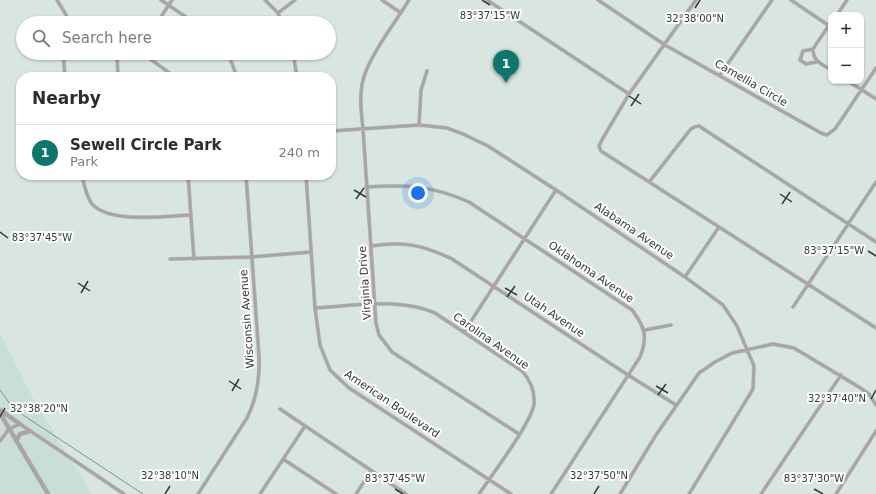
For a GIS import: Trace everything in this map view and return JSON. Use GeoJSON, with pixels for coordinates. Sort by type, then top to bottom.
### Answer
{"type":"FeatureCollection","features":[{"type":"Feature","properties":{"kind":"street"},"geometry":{"type":"LineString","coordinates":[[57,0],[67,16]]}},
{"type":"Feature","properties":{"kind":"street"},"geometry":{"type":"LineString","coordinates":[[161,0],[184,16]]}},
{"type":"Feature","properties":{"kind":"street"},"geometry":{"type":"LineString","coordinates":[[161,16],[172,0]]}},
{"type":"Feature","properties":{"kind":"street"},"geometry":{"type":"LineString","coordinates":[[265,0],[279,16]]}},
{"type":"Feature","properties":{"kind":"street"},"geometry":{"type":"LineString","coordinates":[[278,13],[295,0]]}},
{"type":"Feature","properties":{"kind":"street"},"geometry":{"type":"LineString","coordinates":[[382,0],[401,13]]}},
{"type":"Feature","properties":{"kind":"street","name":"Virginia Drive"},"geometry":{"type":"LineString","coordinates":[[409,0],[365,72],[360,106],[364,129],[366,186],[376,323],[379,335],[392,352],[519,434]]}},
{"type":"Feature","properties":{"kind":"street"},"geometry":{"type":"LineString","coordinates":[[487,0],[629,94]]}},
{"type":"Feature","properties":{"kind":"street","name":"Camellia Circle"},"geometry":{"type":"LineString","coordinates":[[598,0],[665,45],[720,75],[820,134],[827,135],[835,129],[876,68]]}},
{"type":"Feature","properties":{"kind":"street"},"geometry":{"type":"LineString","coordinates":[[696,0],[629,94],[600,146],[601,151],[650,181],[806,284],[876,328]]}},
{"type":"Feature","properties":{"kind":"street"},"geometry":{"type":"LineString","coordinates":[[720,75],[772,0]]}},
{"type":"Feature","properties":{"kind":"street"},"geometry":{"type":"LineString","coordinates":[[791,0],[828,26],[813,49],[816,62]]}},
{"type":"Feature","properties":{"kind":"street"},"geometry":{"type":"LineString","coordinates":[[839,12],[847,0]]}},
{"type":"Feature","properties":{"kind":"street"},"geometry":{"type":"LineString","coordinates":[[813,49],[802,51],[800,60],[806,64],[816,62],[828,68]]}},
{"type":"Feature","properties":{"kind":"street"},"geometry":{"type":"LineString","coordinates":[[64,60],[65,72]]}},
{"type":"Feature","properties":{"kind":"street"},"geometry":{"type":"LineString","coordinates":[[116,60],[117,72]]}},
{"type":"Feature","properties":{"kind":"street"},"geometry":{"type":"LineString","coordinates":[[152,60],[168,72]]}},
{"type":"Feature","properties":{"kind":"street"},"geometry":{"type":"LineString","coordinates":[[231,60],[235,72]]}},
{"type":"Feature","properties":{"kind":"street"},"geometry":{"type":"LineString","coordinates":[[294,60],[296,72]]}},
{"type":"Feature","properties":{"kind":"street"},"geometry":{"type":"LineString","coordinates":[[419,125],[421,90],[426,71]]}},
{"type":"Feature","properties":{"kind":"street"},"geometry":{"type":"LineString","coordinates":[[852,84],[876,99]]}},
{"type":"Feature","properties":{"kind":"street","name":"Alabama Avenue"},"geometry":{"type":"LineString","coordinates":[[336,131],[419,125],[447,128],[463,134],[488,146],[556,190],[685,276],[723,305],[737,326],[754,366],[754,389],[689,494]]}},
{"type":"Feature","properties":{"kind":"street"},"geometry":{"type":"LineString","coordinates":[[650,181],[690,130],[699,126],[876,242]]}},
{"type":"Feature","properties":{"kind":"street"},"geometry":{"type":"LineString","coordinates":[[83,180],[92,204],[109,214],[130,216],[191,215]]}},
{"type":"Feature","properties":{"kind":"street"},"geometry":{"type":"LineString","coordinates":[[188,180],[194,259]]}},
{"type":"Feature","properties":{"kind":"street","name":"Wisconsin Avenue"},"geometry":{"type":"LineString","coordinates":[[198,494],[247,418],[256,396],[259,365],[246,180]]}},
{"type":"Feature","properties":{"kind":"street","name":"American Boulevard"},"geometry":{"type":"LineString","coordinates":[[306,180],[312,252],[314,308],[322,352],[330,370],[338,380],[511,494]]}},
{"type":"Feature","properties":{"kind":"street"},"geometry":{"type":"LineString","coordinates":[[793,307],[806,284],[876,182]]}},
{"type":"Feature","properties":{"kind":"street","name":"Oklahoma Avenue"},"geometry":{"type":"LineString","coordinates":[[366,186],[419,186],[448,192],[469,202],[632,310],[645,330]]}},
{"type":"Feature","properties":{"kind":"street"},"geometry":{"type":"LineString","coordinates":[[464,332],[556,190]]}},
{"type":"Feature","properties":{"kind":"street"},"geometry":{"type":"LineString","coordinates":[[685,276],[719,227]]}},
{"type":"Feature","properties":{"kind":"street","name":"Utah Avenue"},"geometry":{"type":"LineString","coordinates":[[371,246],[394,243],[410,244],[428,248],[452,259],[494,285],[628,376],[676,405]]}},
{"type":"Feature","properties":{"kind":"street"},"geometry":{"type":"LineString","coordinates":[[170,259],[252,257],[312,252]]}},
{"type":"Feature","properties":{"kind":"street","name":"Carolina Avenue"},"geometry":{"type":"LineString","coordinates":[[314,308],[407,304],[421,307],[435,313],[522,371],[529,379],[534,392],[534,406],[519,434],[479,494]]}},
{"type":"Feature","properties":{"kind":"street"},"geometry":{"type":"LineString","coordinates":[[551,494],[628,376],[643,349],[645,330],[671,325]]}},
{"type":"Feature","properties":{"kind":"street"},"geometry":{"type":"LineString","coordinates":[[620,494],[676,405],[699,373],[732,353],[773,344],[784,345],[806,353],[841,375],[869,394],[876,405]]}},
{"type":"Feature","properties":{"kind":"street"},"geometry":{"type":"LineString","coordinates":[[761,494],[841,375]]}},
{"type":"Feature","properties":{"kind":"street"},"geometry":{"type":"LineString","coordinates":[[280,409],[406,494]]}},
{"type":"Feature","properties":{"kind":"street"},"geometry":{"type":"LineString","coordinates":[[0,411],[124,494]]}},
{"type":"Feature","properties":{"kind":"street"},"geometry":{"type":"LineString","coordinates":[[0,411],[48,494]]}},
{"type":"Feature","properties":{"kind":"street"},"geometry":{"type":"LineString","coordinates":[[0,442],[9,428],[20,424]]}},
{"type":"Feature","properties":{"kind":"street"},"geometry":{"type":"LineString","coordinates":[[260,494],[305,426]]}},
{"type":"Feature","properties":{"kind":"street"},"geometry":{"type":"LineString","coordinates":[[16,441],[20,434],[30,431]]}},
{"type":"Feature","properties":{"kind":"street"},"geometry":{"type":"LineString","coordinates":[[836,494],[876,431]]}},
{"type":"Feature","properties":{"kind":"street"},"geometry":{"type":"LineString","coordinates":[[283,459],[336,494]]}},
{"type":"Feature","properties":{"kind":"street"},"geometry":{"type":"LineString","coordinates":[[356,494],[371,471]]}},
{"type":"Feature","properties":{"kind":"shaded area"},"geometry":{"type":"Polygon","coordinates":[[[0,334],[35,402],[92,494],[0,494],[0,334]]]}},
{"type":"Feature","properties":{"kind":"waterway"},"geometry":{"type":"LineString","coordinates":[[0,390],[10,404],[23,415],[143,494]]}},
{"type":"Feature","properties":{"kind":"place","name":"Sewell Circle Park"},"geometry":{"type":"Point","coordinates":[506,83]}}]}
